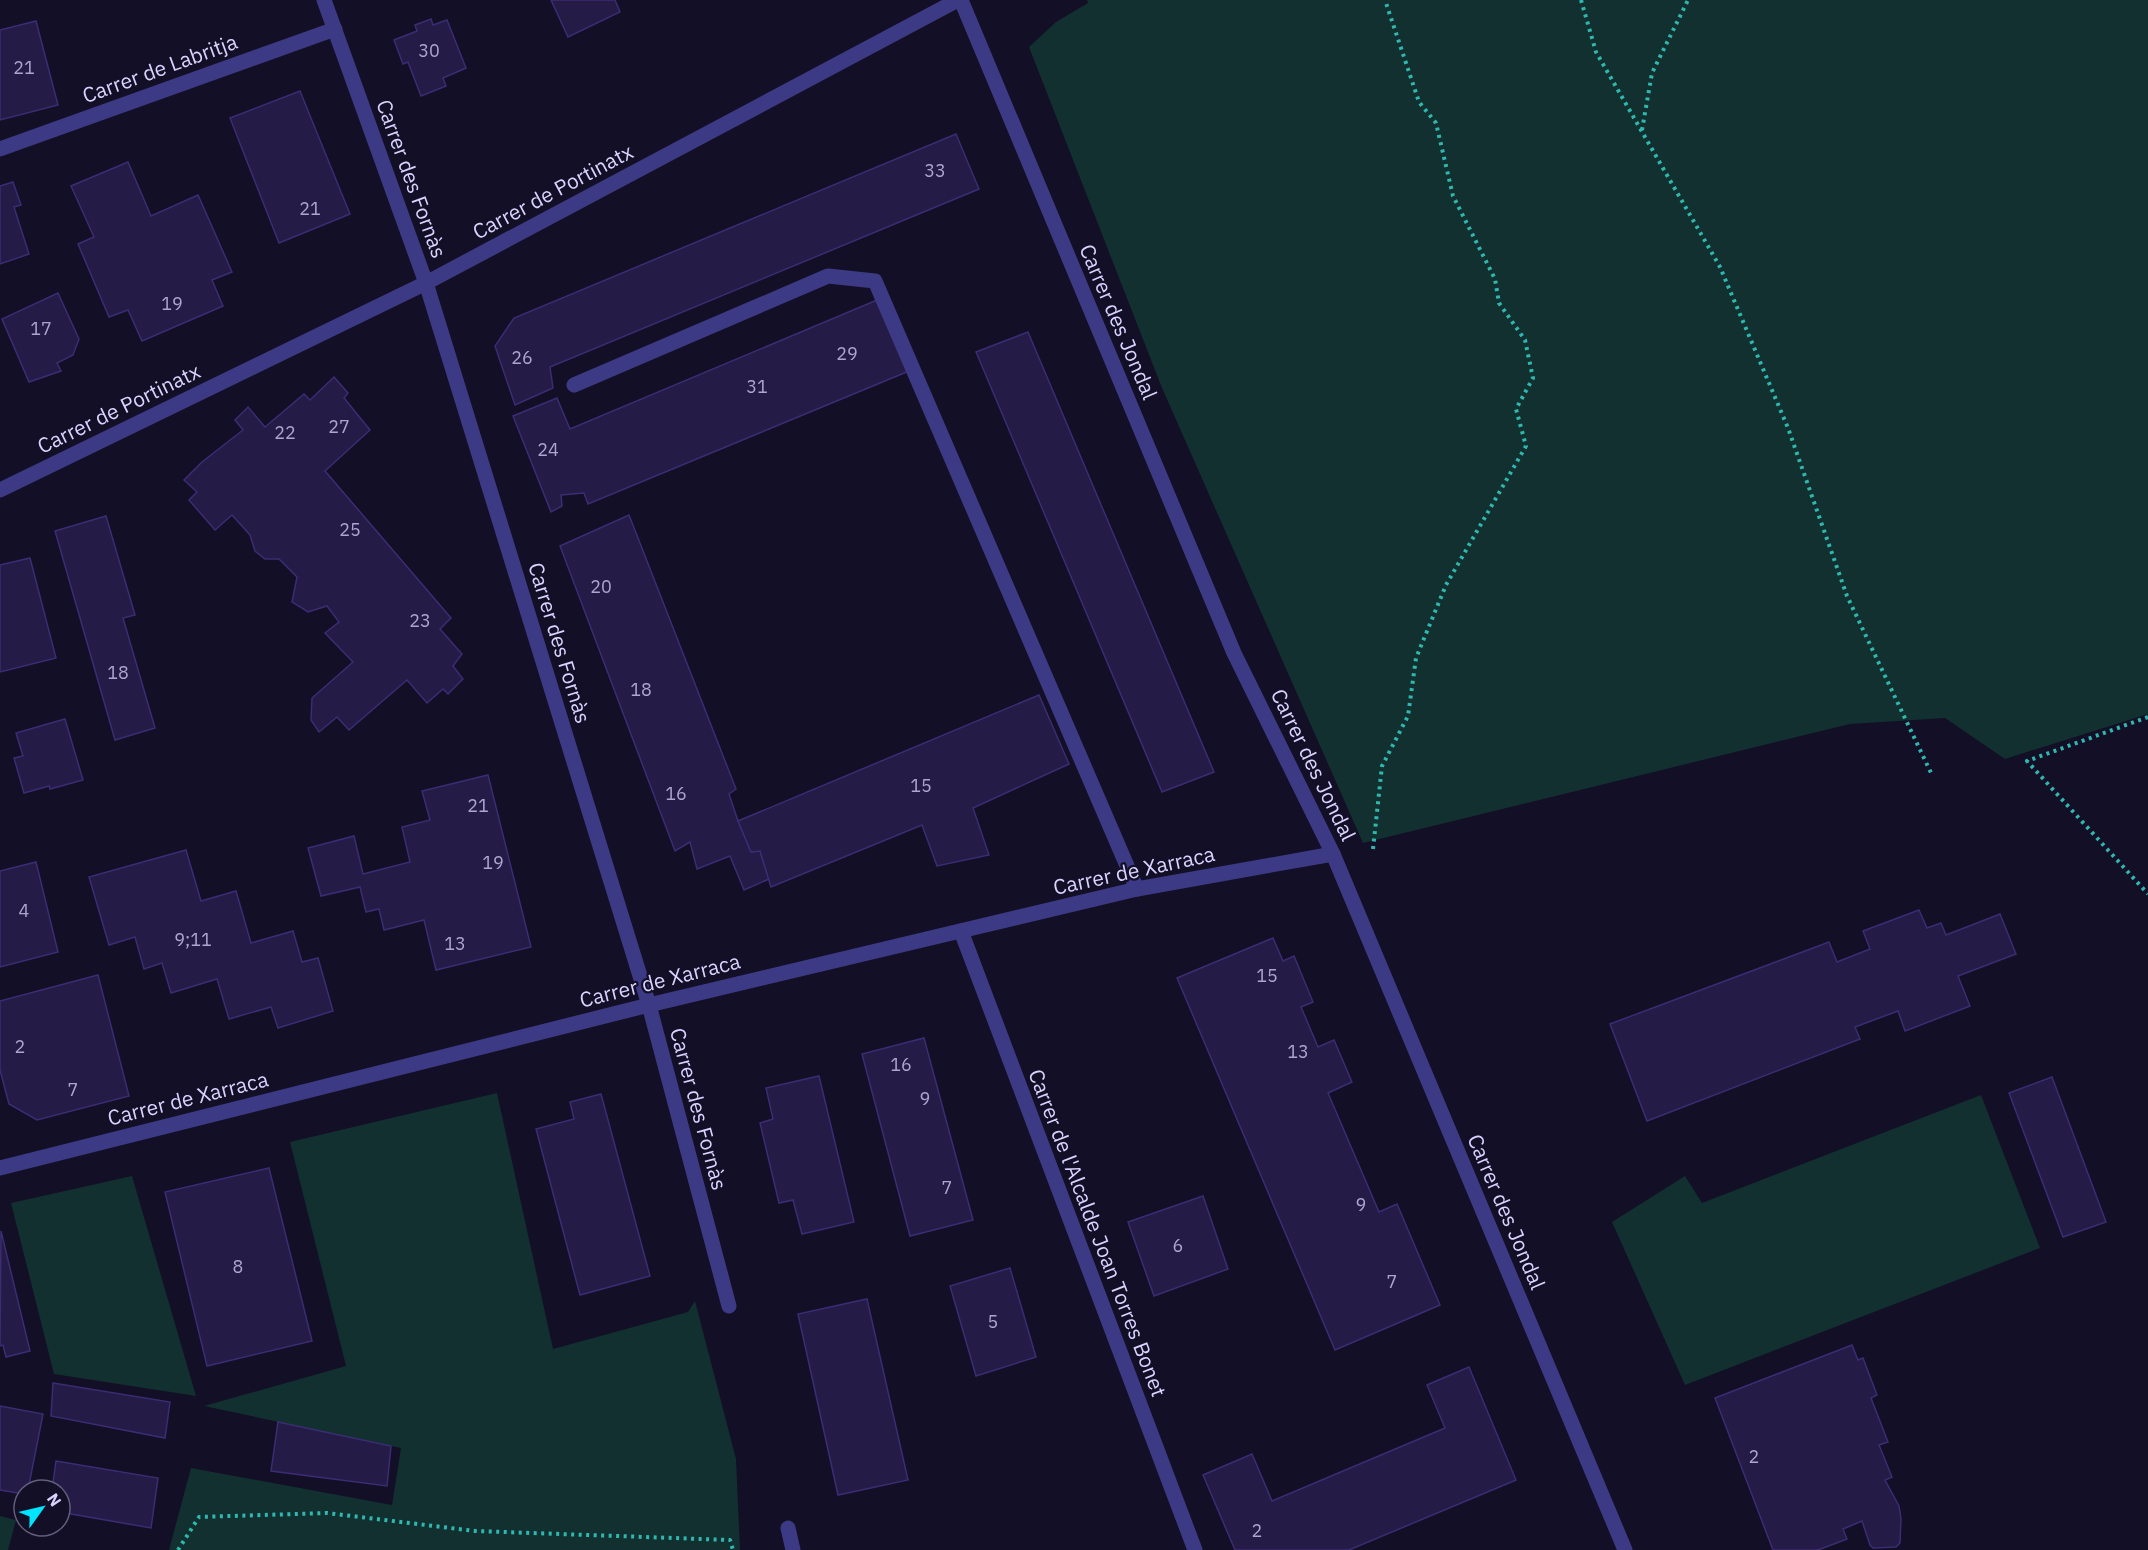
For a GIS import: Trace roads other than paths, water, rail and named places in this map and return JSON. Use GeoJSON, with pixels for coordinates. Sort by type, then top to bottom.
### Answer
{"type":"FeatureCollection","features":[{"type":"Feature","properties":{"kind":"street","name":"Carrer des Fornàs"},"geometry":{"type":"LineString","coordinates":[[324,0],[426,284],[649,1005],[729,1306]]}},
{"type":"Feature","properties":{"kind":"street","name":"Carrer de Portinatx"},"geometry":{"type":"LineString","coordinates":[[0,490],[426,284],[959,0]]}},
{"type":"Feature","properties":{"kind":"street","name":"Carrer des Jondal"},"geometry":{"type":"LineString","coordinates":[[959,0],[1234,653],[1334,854],[1625,1550]]}},
{"type":"Feature","properties":{"kind":"street","name":"Carrer de Labritja"},"geometry":{"type":"LineString","coordinates":[[0,149],[334,29]]}},
{"type":"Feature","properties":{"kind":"street"},"geometry":{"type":"LineString","coordinates":[[574,385],[828,276],[875,281],[1137,889]]}},
{"type":"Feature","properties":{"kind":"street","name":"Carrer de Xarraca"},"geometry":{"type":"LineString","coordinates":[[0,1168],[649,1005],[1137,889],[1334,854]]}},
{"type":"Feature","properties":{"kind":"street","name":"Carrer de l'Alcalde Joan Torres Bonet"},"geometry":{"type":"LineString","coordinates":[[960,931],[1195,1550]]}},
{"type":"Feature","properties":{"kind":"street"},"geometry":{"type":"LineString","coordinates":[[788,1528],[794,1550]]}}]}
